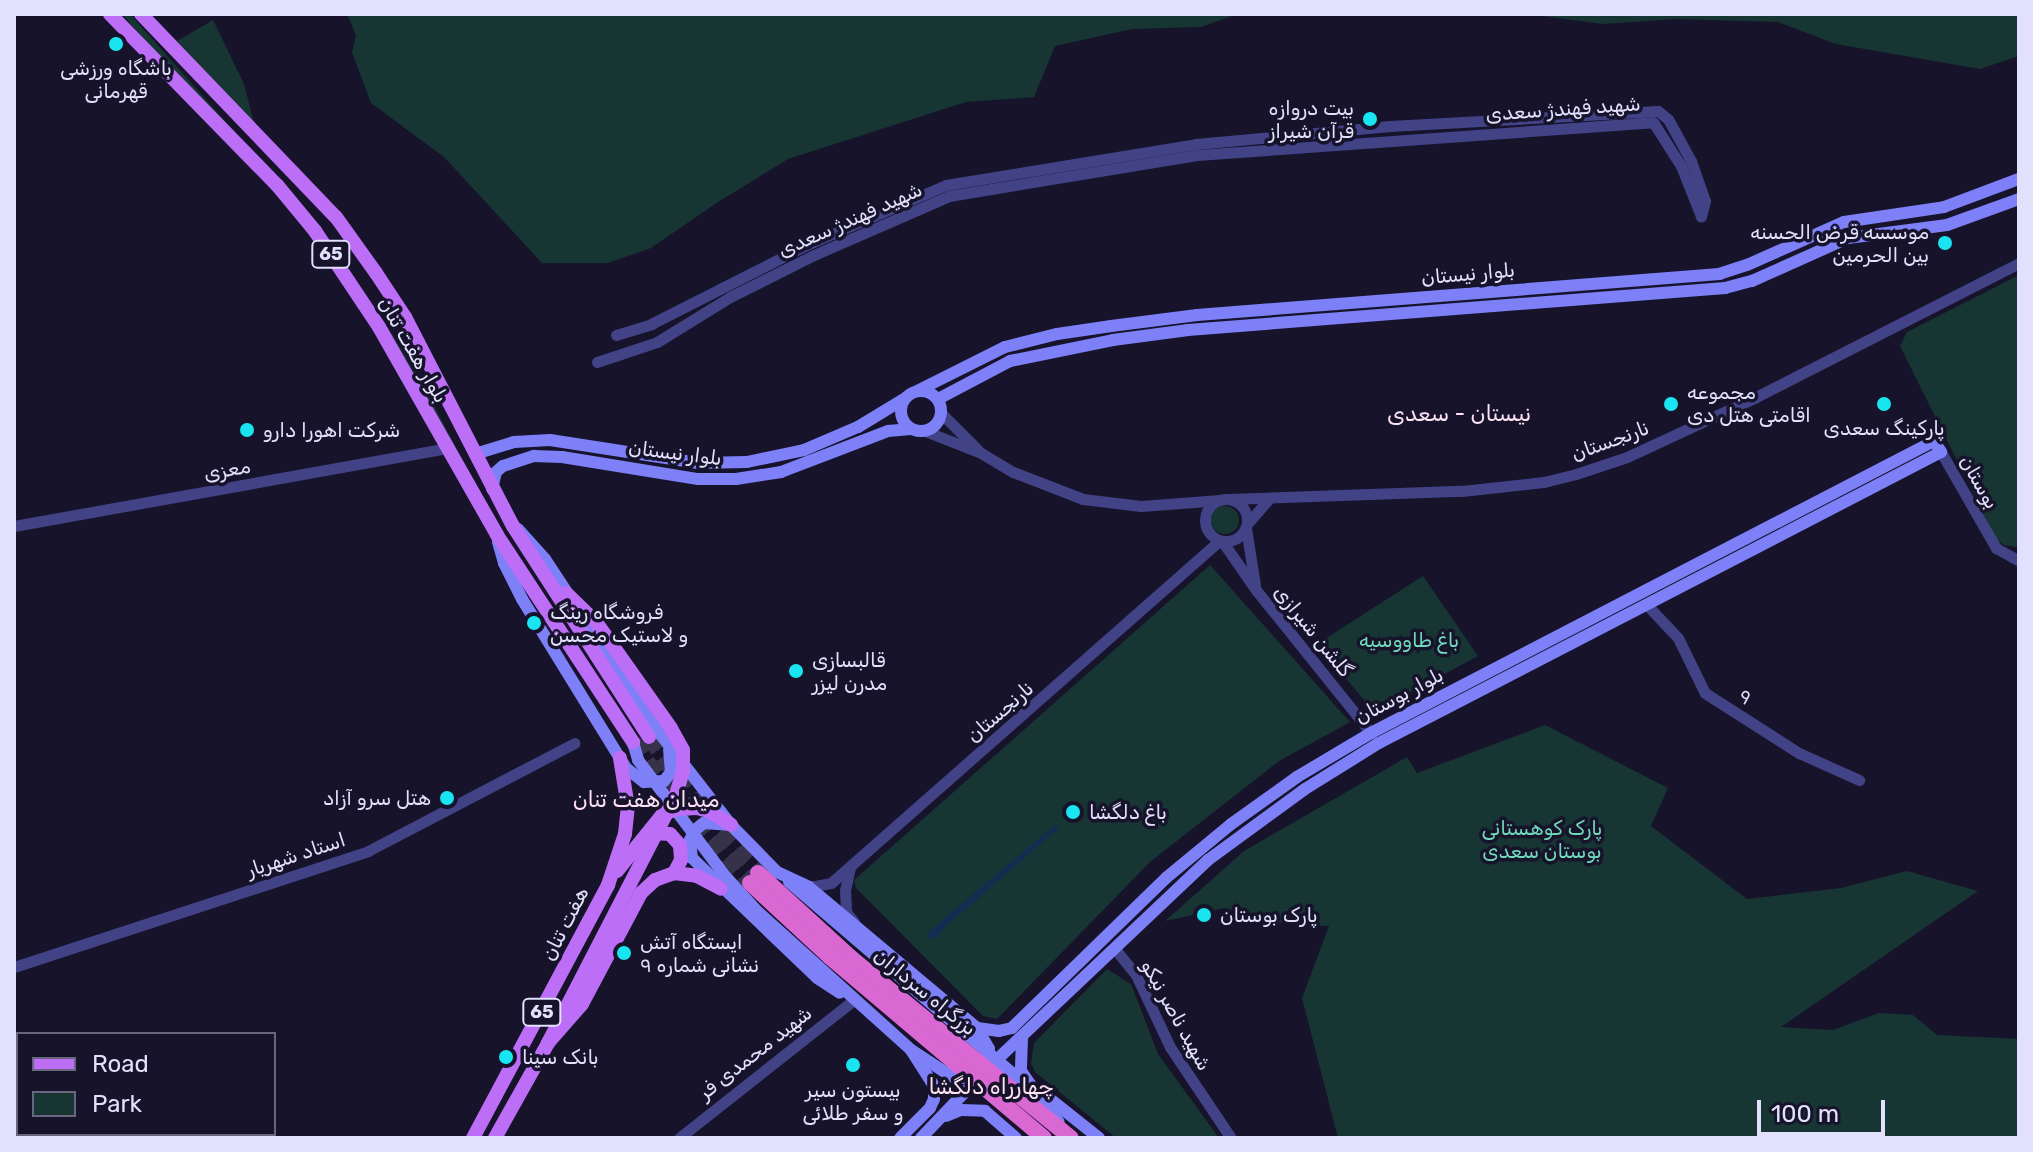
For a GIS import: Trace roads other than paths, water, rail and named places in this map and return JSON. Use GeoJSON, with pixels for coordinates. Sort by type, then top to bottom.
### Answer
{"type":"FeatureCollection","features":[{"type":"Feature","properties":{"kind":"highway","name":"بزرگراه سرداران"},"geometry":{"type":"LineString","coordinates":[[1044,1138],[831,958],[754,878],[1071,1138]]}},
{"type":"Feature","properties":{"kind":"main road","name":"بلوار هفت تنان"},"geometry":{"type":"LineString","coordinates":[[110,14],[277,185],[315,231],[379,327],[497,535],[633,742]]}},
{"type":"Feature","properties":{"kind":"main road","name":"بلوار هفت تنان"},"geometry":{"type":"LineString","coordinates":[[141,14],[336,217],[405,317],[513,526],[660,734]]}},
{"type":"Feature","properties":{"kind":"main road","name":"بلوار نیستان"},"geometry":{"type":"LineString","coordinates":[[917,391],[1005,347],[1057,334],[1111,326],[1197,315],[1719,274],[1747,265],[1844,222],[1944,207],[2019,179]]}},
{"type":"Feature","properties":{"kind":"main road","name":"بلوار نیستان"},"geometry":{"type":"LineString","coordinates":[[938,399],[1010,361],[1113,340],[1232,327],[1725,288],[1752,281],[1848,238],[1947,225],[2019,199]]}},
{"type":"Feature","properties":{"kind":"main road"},"geometry":{"type":"LineString","coordinates":[[917,391],[929,392],[938,399],[942,414],[936,425],[925,431],[911,429],[901,412],[904,399],[917,391]]}},
{"type":"Feature","properties":{"kind":"main road","name":"بلوار نیستان"},"geometry":{"type":"LineString","coordinates":[[475,454],[514,442],[550,440],[698,463],[747,462],[804,450],[858,427],[904,399]]}},
{"type":"Feature","properties":{"kind":"main road","name":"بلوار نیستان"},"geometry":{"type":"LineString","coordinates":[[503,466],[534,456],[562,457],[687,477],[736,479],[781,472],[888,431],[911,429]]}},
{"type":"Feature","properties":{"kind":"main road"},"geometry":{"type":"LineString","coordinates":[[498,447],[488,460],[494,467],[503,466]]}},
{"type":"Feature","properties":{"kind":"main road","name":"بلوار بوستان"},"geometry":{"type":"LineString","coordinates":[[1506,669],[1647,605],[1938,447]]}},
{"type":"Feature","properties":{"kind":"main road","name":"بلوار بوستان"},"geometry":{"type":"LineString","coordinates":[[977,1028],[999,1031],[1012,1028],[1155,889],[1234,830],[1297,777],[1938,447]]}},
{"type":"Feature","properties":{"kind":"main road"},"geometry":{"type":"LineString","coordinates":[[492,489],[496,472],[503,466]]}},
{"type":"Feature","properties":{"kind":"main road","name":"65"},"geometry":{"type":"LineString","coordinates":[[495,1138],[548,1043],[682,779],[683,750],[660,734],[596,622],[566,593],[528,537],[513,526]]}},
{"type":"Feature","properties":{"kind":"main road","name":"65"},"geometry":{"type":"LineString","coordinates":[[497,535],[504,563],[522,599],[587,699],[620,758]]}},
{"type":"Feature","properties":{"kind":"main road"},"geometry":{"type":"LineString","coordinates":[[620,758],[634,777],[651,783],[664,781],[671,772],[670,755],[660,734]]}},
{"type":"Feature","properties":{"kind":"main road"},"geometry":{"type":"LineString","coordinates":[[660,734],[731,825],[777,872],[1040,1097],[1071,1138]]}},
{"type":"Feature","properties":{"kind":"main road"},"geometry":{"type":"LineString","coordinates":[[633,742],[638,760],[726,877],[758,912],[911,1050],[954,1078],[965,1078],[988,1068],[989,1049],[977,1028],[809,887],[777,872]]}},
{"type":"Feature","properties":{"kind":"main road","name":"هفت تنان"},"geometry":{"type":"LineString","coordinates":[[473,1138],[608,885],[627,820],[627,787],[620,758]]}},
{"type":"Feature","properties":{"kind":"main road"},"geometry":{"type":"LineString","coordinates":[[608,885],[641,838],[662,815],[687,808],[709,811],[731,825]]}},
{"type":"Feature","properties":{"kind":"main road"},"geometry":{"type":"LineString","coordinates":[[731,825],[704,823],[695,830],[690,840],[692,858],[817,978],[855,999]]}},
{"type":"Feature","properties":{"kind":"main road","name":"بلوار بوستان"},"geometry":{"type":"LineString","coordinates":[[943,1117],[988,1068],[1115,949],[1234,830]]}},
{"type":"Feature","properties":{"kind":"main road"},"geometry":{"type":"LineString","coordinates":[[641,838],[655,831],[670,834],[680,845],[681,860],[674,873]]}},
{"type":"Feature","properties":{"kind":"main road"},"geometry":{"type":"LineString","coordinates":[[548,1043],[582,1004],[641,893],[655,880],[674,873],[697,876],[721,889]]}},
{"type":"Feature","properties":{"kind":"main road"},"geometry":{"type":"LineString","coordinates":[[1022,1038],[1020,1059],[1027,1081],[1099,1138]]}},
{"type":"Feature","properties":{"kind":"main road"},"geometry":{"type":"LineString","coordinates":[[900,1138],[930,1108],[934,1086],[911,1050]]}},
{"type":"Feature","properties":{"kind":"main road"},"geometry":{"type":"LineString","coordinates":[[1003,1126],[993,1109],[994,1092],[1009,1080],[1027,1081]]}},
{"type":"Feature","properties":{"kind":"main road"},"geometry":{"type":"LineString","coordinates":[[921,1138],[943,1117],[961,1110],[985,1111],[1016,1138]]}},
{"type":"Feature","properties":{"kind":"street","name":"شهید فهندژ سعدی"},"geometry":{"type":"LineString","coordinates":[[597,362],[657,342],[730,297],[814,255],[949,196],[1254,149],[1644,121],[1658,126],[1681,166],[1701,216],[1705,201],[1691,161],[1668,119],[1658,111],[1644,109],[1269,136],[946,185],[809,244],[651,324],[616,335]]}},
{"type":"Feature","properties":{"kind":"street","name":"نارنجستان"},"geometry":{"type":"LineString","coordinates":[[1224,500],[1462,491],[1544,482],[1576,474],[1627,457],[1756,397],[2019,263]]}},
{"type":"Feature","properties":{"kind":"street"},"geometry":{"type":"LineString","coordinates":[[942,414],[981,453]]}},
{"type":"Feature","properties":{"kind":"street"},"geometry":{"type":"LineString","coordinates":[[925,431],[981,453],[1013,472],[1083,499],[1128,506],[1224,500],[1241,505],[1256,590]]}},
{"type":"Feature","properties":{"kind":"street","name":"بوستان"},"geometry":{"type":"LineString","coordinates":[[1938,447],[1996,548],[2019,561]]}},
{"type":"Feature","properties":{"kind":"street","name":"معزی"},"geometry":{"type":"LineString","coordinates":[[14,526],[447,448]]}},
{"type":"Feature","properties":{"kind":"street"},"geometry":{"type":"LineString","coordinates":[[1183,502],[1204,518],[1208,532],[1221,541],[1237,539],[1269,499]]}},
{"type":"Feature","properties":{"kind":"street"},"geometry":{"type":"LineString","coordinates":[[1204,518],[1209,507],[1224,500]]}},
{"type":"Feature","properties":{"kind":"street"},"geometry":{"type":"LineString","coordinates":[[1191,568],[1208,532]]}},
{"type":"Feature","properties":{"kind":"street","name":"نارنجستان"},"geometry":{"type":"LineString","coordinates":[[809,887],[831,883],[1221,541]]}},
{"type":"Feature","properties":{"kind":"street","name":"گلشن شیرازی"},"geometry":{"type":"LineString","coordinates":[[1221,541],[1256,590],[1375,738]]}},
{"type":"Feature","properties":{"kind":"street","name":"۹"},"geometry":{"type":"LineString","coordinates":[[1647,605],[1678,638],[1705,693],[1799,753],[1859,780]]}},
{"type":"Feature","properties":{"kind":"street","name":"استاد شهریار"},"geometry":{"type":"LineString","coordinates":[[14,967],[368,851],[575,743]]}},
{"type":"Feature","properties":{"kind":"street"},"geometry":{"type":"LineString","coordinates":[[850,866],[845,890],[846,912],[856,926]]}},
{"type":"Feature","properties":{"kind":"street","name":"شهید ناصر نیکو"},"geometry":{"type":"LineString","coordinates":[[1115,949],[1136,975],[1170,1047],[1231,1138]]}},
{"type":"Feature","properties":{"kind":"street","name":"شهید محمدی فر"},"geometry":{"type":"LineString","coordinates":[[679,1138],[855,999]]}},
{"type":"Feature","properties":{"kind":"water"},"geometry":{"type":"Polygon","coordinates":[[[1056,824],[1059,828],[934,940],[929,938],[927,933],[1056,824]]]}},
{"type":"Feature","properties":{"kind":"tunnel"},"geometry":{"type":"LineString","coordinates":[[649,737],[704,814],[758,873]]}},
{"type":"Feature","properties":{"kind":"tunnel"},"geometry":{"type":"LineString","coordinates":[[633,742],[664,785],[750,883]]}},
{"type":"Feature","properties":{"kind":"place","name":"باشگاه ورزشی قهرمانی"},"geometry":{"type":"Point","coordinates":[116,44]}},
{"type":"Feature","properties":{"kind":"place","name":"بیت دروازه قرآن شیراز"},"geometry":{"type":"Point","coordinates":[1370,119]}},
{"type":"Feature","properties":{"kind":"place","name":"موسسه قرض الحسنه بین الحرمین"},"geometry":{"type":"Point","coordinates":[1945,243]}},
{"type":"Feature","properties":{"kind":"place","name":"مجموعه اقامتی هتل دی"},"geometry":{"type":"Point","coordinates":[1671,404]}},
{"type":"Feature","properties":{"kind":"place","name":"پارکینگ سعدی"},"geometry":{"type":"Point","coordinates":[1884,404]}},
{"type":"Feature","properties":{"kind":"place","name":"شرکت اهورا دارو"},"geometry":{"type":"Point","coordinates":[247,430]}},
{"type":"Feature","properties":{"kind":"place","name":"فروشگاه رینگ و لاستیک محسن"},"geometry":{"type":"Point","coordinates":[534,623]}},
{"type":"Feature","properties":{"kind":"place","name":"قالبسازی مدرن لیزر"},"geometry":{"type":"Point","coordinates":[796,671]}},
{"type":"Feature","properties":{"kind":"place","name":"هتل سرو آزاد"},"geometry":{"type":"Point","coordinates":[447,798]}},
{"type":"Feature","properties":{"kind":"place","name":"باغ دلگشا"},"geometry":{"type":"Point","coordinates":[1073,812]}},
{"type":"Feature","properties":{"kind":"place","name":"پارک بوستان"},"geometry":{"type":"Point","coordinates":[1204,915]}},
{"type":"Feature","properties":{"kind":"place","name":"ایستگاه آتش نشانی شماره ۹"},"geometry":{"type":"Point","coordinates":[624,953]}},
{"type":"Feature","properties":{"kind":"place","name":"بانک سینا"},"geometry":{"type":"Point","coordinates":[506,1057]}},
{"type":"Feature","properties":{"kind":"place","name":"بیستون سیر و سفر طلائی"},"geometry":{"type":"Point","coordinates":[853,1065]}},
{"type":"Feature","properties":{"kind":"district","name":"نیستان - سعدی"},"geometry":{"type":"Point","coordinates":[1459,414]}},
{"type":"Feature","properties":{"kind":"district","name":"میدان هفت تنان"},"geometry":{"type":"Point","coordinates":[646,800]}},
{"type":"Feature","properties":{"kind":"district","name":"چهارراه دلگشا"},"geometry":{"type":"Point","coordinates":[991,1087]}},
{"type":"Feature","properties":{"kind":"park label","name":"باغ طاووسیه"},"geometry":{"type":"Point","coordinates":[1409,640]}},
{"type":"Feature","properties":{"kind":"park label","name":"پارک کوهستانی بوستان سعدی"},"geometry":{"type":"Point","coordinates":[1542,840]}}]}
